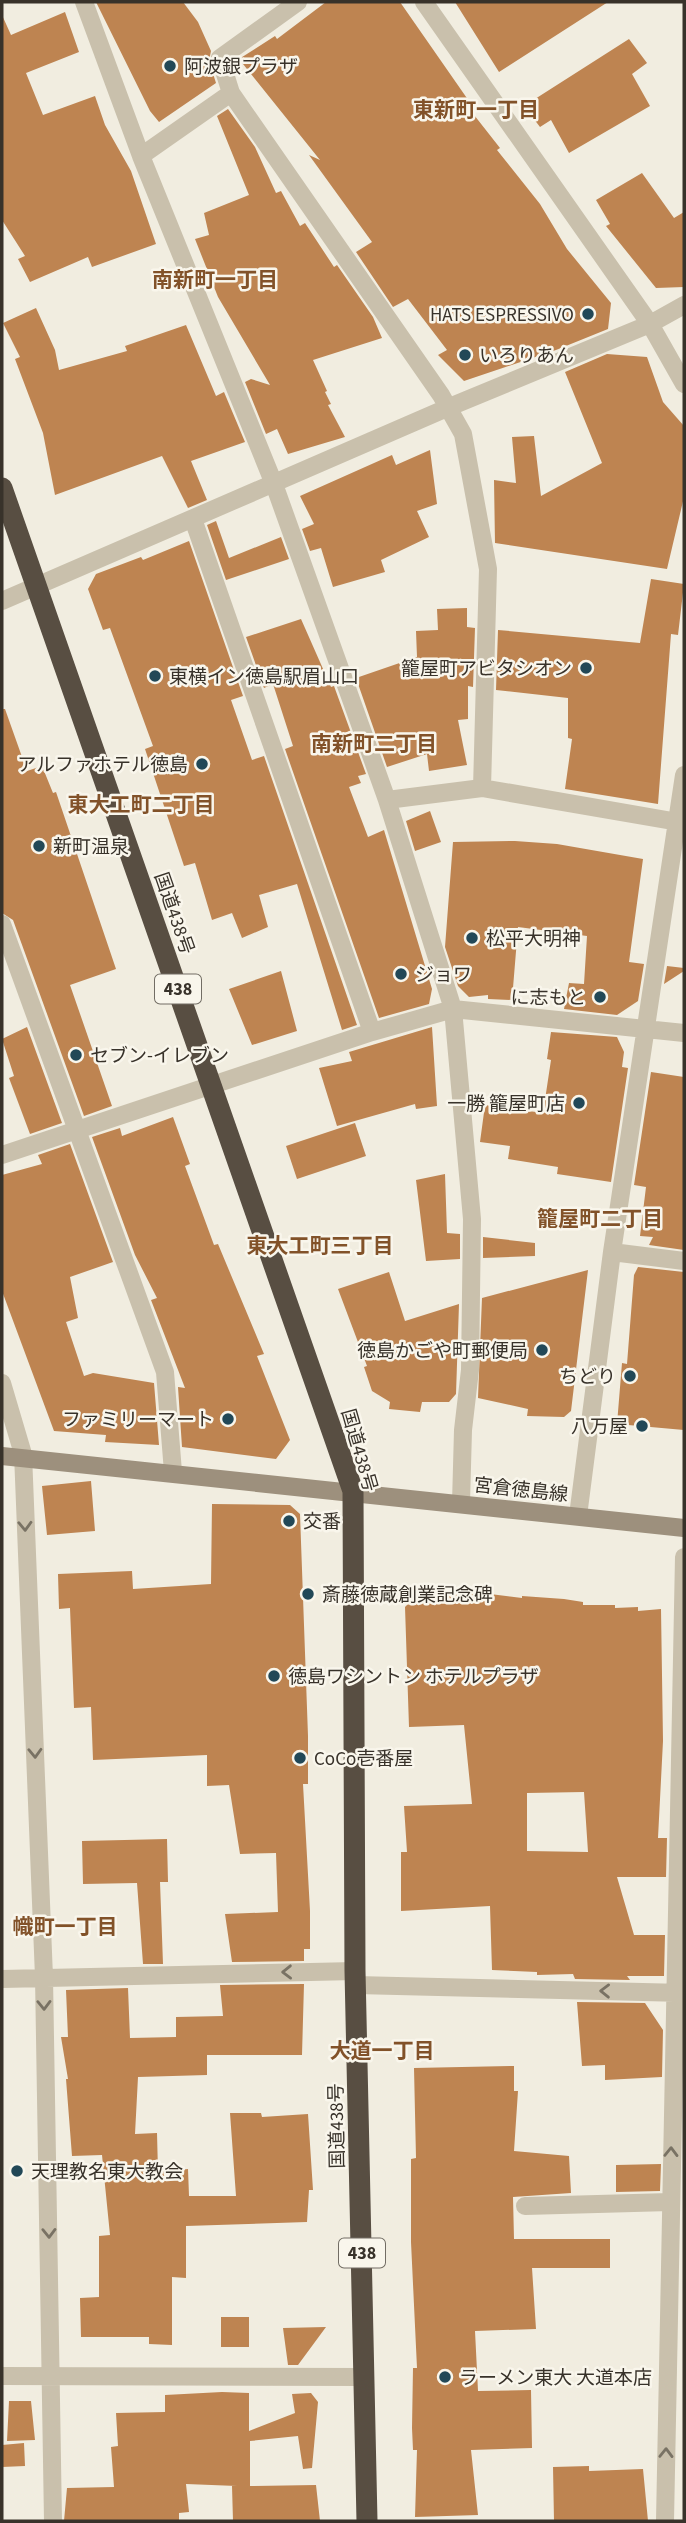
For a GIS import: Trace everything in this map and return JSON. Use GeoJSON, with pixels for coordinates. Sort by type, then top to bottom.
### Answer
{"type":"FeatureCollection","features":[{"type":"Feature","properties":{"kind":"highway","name":"国道438号"},"geometry":{"type":"LineString","coordinates":[[2,488],[352,1491],[356,1978],[367,2521]]}},
{"type":"Feature","properties":{"kind":"street"},"geometry":{"type":"LineString","coordinates":[[84,2],[141,156],[274,484],[387,800],[453,1009],[472,1219],[470,1370],[463,1430],[460,1503]]}},
{"type":"Feature","properties":{"kind":"street"},"geometry":{"type":"LineString","coordinates":[[298,2],[220,58],[231,93],[463,434],[488,569],[482,788]]}},
{"type":"Feature","properties":{"kind":"street"},"geometry":{"type":"LineString","coordinates":[[424,2],[650,324],[684,384]]}},
{"type":"Feature","properties":{"kind":"street"},"geometry":{"type":"LineString","coordinates":[[141,156],[231,93]]}},
{"type":"Feature","properties":{"kind":"street"},"geometry":{"type":"LineString","coordinates":[[2,601],[447,408],[650,324],[684,305]]}},
{"type":"Feature","properties":{"kind":"street"},"geometry":{"type":"LineString","coordinates":[[193,519],[372,1032]]}},
{"type":"Feature","properties":{"kind":"street"},"geometry":{"type":"LineString","coordinates":[[579,1516],[612,1252],[681,822],[684,775]]}},
{"type":"Feature","properties":{"kind":"street"},"geometry":{"type":"LineString","coordinates":[[387,800],[482,788],[681,822]]}},
{"type":"Feature","properties":{"kind":"street"},"geometry":{"type":"LineString","coordinates":[[2,924],[165,1372],[173,1472]]}},
{"type":"Feature","properties":{"kind":"street"},"geometry":{"type":"LineString","coordinates":[[2,1155],[372,1032],[453,1009],[684,1034]]}},
{"type":"Feature","properties":{"kind":"street"},"geometry":{"type":"LineString","coordinates":[[612,1252],[684,1261]]}},
{"type":"Feature","properties":{"kind":"street"},"geometry":{"type":"LineString","coordinates":[[2,1383],[23,1458],[44,1977],[53,2521]]}},
{"type":"Feature","properties":{"kind":"street","name":"宮倉徳島線"},"geometry":{"type":"LineString","coordinates":[[2,1456],[684,1528]]}},
{"type":"Feature","properties":{"kind":"street"},"geometry":{"type":"LineString","coordinates":[[665,2521],[670,2202],[679,1993],[684,1558]]}},
{"type":"Feature","properties":{"kind":"street"},"geometry":{"type":"LineString","coordinates":[[2,1979],[356,1978],[679,1993]]}},
{"type":"Feature","properties":{"kind":"street"},"geometry":{"type":"LineString","coordinates":[[525,2206],[670,2202]]}},
{"type":"Feature","properties":{"kind":"street"},"geometry":{"type":"LineString","coordinates":[[2,2376],[365,2377]]}},
{"type":"Feature","properties":{"kind":"building","name":"阿波銀プラザ"},"geometry":{"type":"Polygon","coordinates":[[[96,2],[183,2],[198,22],[211,51],[209,61],[216,83],[159,122],[150,111],[96,2]]]}},
{"type":"Feature","properties":{"kind":"building"},"geometry":{"type":"Polygon","coordinates":[[[326,2],[400,2],[471,104],[467,106],[500,148],[497,150],[540,204],[567,249],[611,303],[608,329],[464,381],[438,355],[447,350],[408,299],[393,307],[356,252],[372,242],[309,155],[320,160],[239,59],[275,36],[277,39],[326,2]]]}},
{"type":"Feature","properties":{"kind":"building"},"geometry":{"type":"Polygon","coordinates":[[[455,2],[608,2],[499,72],[455,2]]]}},
{"type":"Feature","properties":{"kind":"building"},"geometry":{"type":"Polygon","coordinates":[[[65,12],[79,52],[26,73],[43,115],[95,96],[105,125],[131,171],[156,244],[92,267],[88,257],[30,282],[18,259],[25,256],[2,220],[2,15],[11,35],[65,12]]]}},
{"type":"Feature","properties":{"kind":"building"},"geometry":{"type":"Polygon","coordinates":[[[629,39],[647,63],[632,74],[650,106],[569,153],[551,120],[540,127],[524,106],[629,39]]]}},
{"type":"Feature","properties":{"kind":"building"},"geometry":{"type":"Polygon","coordinates":[[[228,109],[255,147],[276,193],[281,191],[300,226],[305,223],[334,267],[337,265],[373,317],[382,338],[313,360],[327,391],[325,392],[331,404],[328,405],[345,437],[288,454],[277,429],[266,434],[245,382],[251,379],[270,385],[218,297],[195,239],[209,235],[204,213],[249,195],[217,116],[228,109]]]}},
{"type":"Feature","properties":{"kind":"building"},"geometry":{"type":"Polygon","coordinates":[[[642,173],[674,218],[684,212],[684,287],[656,288],[606,226],[610,224],[596,200],[642,173]]]}},
{"type":"Feature","properties":{"kind":"building"},"geometry":{"type":"Polygon","coordinates":[[[36,308],[55,350],[59,370],[127,351],[125,346],[186,325],[216,396],[224,392],[245,442],[191,461],[207,500],[188,508],[162,456],[55,495],[43,433],[15,359],[20,357],[3,323],[36,308]]]}},
{"type":"Feature","properties":{"kind":"building"},"geometry":{"type":"Polygon","coordinates":[[[607,354],[647,357],[663,402],[684,426],[684,497],[667,569],[495,543],[494,480],[516,483],[512,437],[534,436],[541,496],[602,463],[565,372],[607,354]]]}},
{"type":"Feature","properties":{"kind":"building"},"geometry":{"type":"Polygon","coordinates":[[[430,450],[437,504],[417,511],[429,537],[381,560],[385,572],[333,587],[321,548],[310,551],[302,529],[314,524],[300,496],[392,455],[396,465],[430,450]]]}},
{"type":"Feature","properties":{"kind":"building"},"geometry":{"type":"Polygon","coordinates":[[[216,521],[229,558],[281,537],[289,559],[226,580],[207,525],[216,521]]]}},
{"type":"Feature","properties":{"kind":"building"},"geometry":{"type":"Polygon","coordinates":[[[189,541],[243,696],[231,700],[252,760],[264,756],[357,1025],[342,1030],[297,884],[259,895],[268,927],[242,938],[232,913],[212,920],[195,863],[184,866],[145,749],[153,746],[110,628],[103,630],[88,589],[96,574],[141,557],[143,560],[189,541]]]}},
{"type":"Feature","properties":{"kind":"building"},"geometry":{"type":"Polygon","coordinates":[[[651,579],[684,584],[678,635],[671,634],[658,804],[565,789],[572,739],[568,738],[568,698],[496,690],[498,630],[640,643],[651,579]]]}},
{"type":"Feature","properties":{"kind":"building"},"geometry":{"type":"Polygon","coordinates":[[[467,608],[467,627],[475,628],[473,687],[468,686],[468,719],[458,720],[467,765],[429,771],[427,754],[387,767],[356,678],[417,657],[416,631],[438,630],[437,609],[467,608]]]}},
{"type":"Feature","properties":{"kind":"building"},"geometry":{"type":"Polygon","coordinates":[[[301,619],[331,687],[334,686],[366,774],[358,776],[361,783],[349,787],[368,837],[384,830],[432,989],[429,1004],[379,1018],[285,749],[293,746],[273,684],[264,688],[246,637],[301,619]]]}},
{"type":"Feature","properties":{"kind":"building"},"geometry":{"type":"Polygon","coordinates":[[[2,709],[5,709],[27,771],[42,766],[53,793],[56,792],[116,969],[70,985],[112,1106],[84,1116],[13,920],[2,913],[2,709]]]}},
{"type":"Feature","properties":{"kind":"building"},"geometry":{"type":"Polygon","coordinates":[[[430,811],[441,842],[415,851],[406,821],[430,811]]]}},
{"type":"Feature","properties":{"kind":"building"},"geometry":{"type":"Polygon","coordinates":[[[515,841],[557,844],[643,859],[629,962],[644,964],[638,1001],[617,1015],[564,1009],[569,983],[584,984],[587,936],[518,927],[512,1000],[488,999],[488,995],[469,997],[458,986],[445,947],[453,842],[515,841]]]}},
{"type":"Feature","properties":{"kind":"building"},"geometry":{"type":"Polygon","coordinates":[[[667,966],[684,968],[684,971],[664,984],[667,966]]]}},
{"type":"Feature","properties":{"kind":"building"},"geometry":{"type":"Polygon","coordinates":[[[281,971],[297,1031],[252,1045],[229,989],[281,971]]]}},
{"type":"Feature","properties":{"kind":"building"},"geometry":{"type":"Polygon","coordinates":[[[27,1027],[62,1123],[30,1134],[9,1078],[14,1076],[2,1039],[27,1027]]]}},
{"type":"Feature","properties":{"kind":"building"},"geometry":{"type":"Polygon","coordinates":[[[432,1027],[437,1106],[416,1109],[415,1104],[337,1126],[319,1068],[352,1061],[349,1052],[432,1027]]]}},
{"type":"Feature","properties":{"kind":"building"},"geometry":{"type":"Polygon","coordinates":[[[551,1032],[617,1037],[624,1052],[622,1067],[628,1068],[611,1182],[557,1174],[558,1167],[508,1159],[510,1146],[480,1142],[485,1105],[543,1113],[551,1060],[547,1059],[551,1032]]]}},
{"type":"Feature","properties":{"kind":"building"},"geometry":{"type":"Polygon","coordinates":[[[651,1072],[684,1077],[684,1250],[649,1245],[653,1237],[640,1236],[646,1187],[634,1185],[651,1072]]]}},
{"type":"Feature","properties":{"kind":"building"},"geometry":{"type":"Polygon","coordinates":[[[173,1117],[190,1164],[185,1166],[214,1245],[218,1244],[264,1354],[257,1356],[290,1440],[276,1459],[182,1447],[178,1387],[185,1388],[151,1300],[157,1298],[135,1255],[92,1137],[120,1128],[122,1136],[173,1117]]]}},
{"type":"Feature","properties":{"kind":"building"},"geometry":{"type":"Polygon","coordinates":[[[355,1123],[366,1156],[297,1179],[286,1146],[355,1123]]]}},
{"type":"Feature","properties":{"kind":"building"},"geometry":{"type":"Polygon","coordinates":[[[70,1144],[113,1262],[70,1277],[78,1318],[66,1322],[84,1376],[93,1373],[154,1383],[159,1445],[105,1442],[106,1435],[54,1431],[2,1291],[2,1175],[42,1164],[38,1155],[70,1144]]]}},
{"type":"Feature","properties":{"kind":"building"},"geometry":{"type":"Polygon","coordinates":[[[445,1174],[447,1233],[460,1234],[460,1259],[426,1261],[416,1180],[445,1174]]]}},
{"type":"Feature","properties":{"kind":"building"},"geometry":{"type":"Polygon","coordinates":[[[483,1237],[535,1243],[535,1256],[483,1258],[483,1237]]]}},
{"type":"Feature","properties":{"kind":"building"},"geometry":{"type":"Polygon","coordinates":[[[638,1267],[684,1272],[684,1430],[617,1424],[622,1363],[627,1364],[634,1275],[638,1267]]]}},
{"type":"Feature","properties":{"kind":"building"},"geometry":{"type":"Polygon","coordinates":[[[588,1270],[571,1411],[564,1417],[527,1416],[528,1409],[478,1398],[482,1298],[588,1270]]]}},
{"type":"Feature","properties":{"kind":"building"},"geometry":{"type":"Polygon","coordinates":[[[389,1272],[405,1321],[459,1304],[456,1394],[449,1402],[422,1402],[420,1412],[389,1409],[390,1402],[372,1391],[364,1367],[367,1366],[338,1289],[389,1272]]]}},
{"type":"Feature","properties":{"kind":"building"},"geometry":{"type":"Polygon","coordinates":[[[91,1481],[95,1531],[47,1535],[42,1486],[91,1481]]]}},
{"type":"Feature","properties":{"kind":"building"},"geometry":{"type":"Polygon","coordinates":[[[212,1504],[290,1505],[300,1514],[308,1736],[308,1784],[303,1784],[310,1911],[310,1949],[304,1949],[304,1961],[232,1962],[225,1914],[278,1912],[276,1853],[240,1854],[229,1785],[207,1786],[207,1755],[93,1760],[91,1707],[74,1708],[70,1608],[59,1609],[58,1574],[132,1571],[133,1589],[211,1584],[212,1504]]]}},
{"type":"Feature","properties":{"kind":"building"},"geometry":{"type":"Polygon","coordinates":[[[426,1586],[522,1598],[564,1599],[583,1602],[583,1605],[638,1607],[638,1611],[661,1609],[663,1741],[658,1838],[667,1838],[666,1877],[617,1877],[634,1935],[665,1935],[664,1976],[627,1976],[630,1980],[575,1979],[573,1974],[537,1975],[537,1972],[492,1970],[490,1906],[401,1911],[401,1852],[407,1852],[404,1806],[472,1804],[464,1725],[409,1727],[405,1607],[426,1586]],[[584,1792],[527,1793],[527,1851],[588,1852],[584,1792]]]}},
{"type":"Feature","properties":{"kind":"building"},"geometry":{"type":"Polygon","coordinates":[[[167,1839],[168,1882],[160,1882],[163,1964],[143,1964],[137,1883],[83,1884],[82,1841],[167,1839]]]}},
{"type":"Feature","properties":{"kind":"building"},"geometry":{"type":"Polygon","coordinates":[[[304,1984],[302,2055],[207,2055],[207,2075],[138,2077],[135,2134],[157,2133],[158,2172],[188,2169],[189,2196],[236,2196],[230,2113],[261,2113],[262,2117],[308,2114],[313,2190],[309,2190],[307,2222],[186,2226],[186,2278],[172,2277],[172,2345],[149,2344],[149,2337],[81,2337],[80,2298],[99,2297],[99,2236],[110,2235],[102,2155],[72,2156],[68,2079],[61,2037],[68,2037],[66,1990],[128,1988],[130,2038],[176,2037],[176,2017],[223,2016],[220,1985],[304,1984]]]}},
{"type":"Feature","properties":{"kind":"building"},"geometry":{"type":"Polygon","coordinates":[[[577,2002],[645,2003],[663,2030],[662,2077],[605,2080],[605,2065],[582,2066],[577,2002]]]}},
{"type":"Feature","properties":{"kind":"building"},"geometry":{"type":"Polygon","coordinates":[[[514,2066],[514,2091],[518,2091],[514,2151],[569,2156],[571,2193],[513,2197],[514,2239],[610,2239],[610,2268],[532,2268],[536,2329],[475,2331],[478,2391],[531,2390],[532,2448],[471,2450],[478,2515],[415,2517],[417,2450],[413,2450],[412,2428],[413,2368],[417,2368],[411,2242],[411,2159],[416,2158],[414,2068],[514,2066]]]}},
{"type":"Feature","properties":{"kind":"building"},"geometry":{"type":"Polygon","coordinates":[[[661,2164],[660,2191],[616,2192],[616,2165],[661,2164]]]}},
{"type":"Feature","properties":{"kind":"building"},"geometry":{"type":"Polygon","coordinates":[[[221,2317],[249,2317],[249,2347],[221,2347],[221,2317]]]}},
{"type":"Feature","properties":{"kind":"building"},"geometry":{"type":"Polygon","coordinates":[[[326,2327],[298,2365],[288,2365],[283,2328],[326,2327]]]}},
{"type":"Feature","properties":{"kind":"building"},"geometry":{"type":"Polygon","coordinates":[[[249,2393],[249,2431],[295,2413],[292,2394],[311,2393],[318,2402],[312,2468],[303,2469],[298,2436],[250,2441],[250,2486],[316,2485],[320,2521],[233,2521],[232,2486],[237,2486],[186,2484],[189,2512],[179,2513],[179,2521],[64,2521],[67,2488],[114,2487],[111,2447],[118,2446],[116,2413],[165,2412],[165,2395],[249,2393]]]}},
{"type":"Feature","properties":{"kind":"building"},"geometry":{"type":"Polygon","coordinates":[[[9,2401],[31,2401],[35,2440],[7,2441],[9,2401]]]}},
{"type":"Feature","properties":{"kind":"building"},"geometry":{"type":"Polygon","coordinates":[[[24,2443],[25,2466],[2,2467],[2,2445],[24,2443]]]}},
{"type":"Feature","properties":{"kind":"building"},"geometry":{"type":"Polygon","coordinates":[[[589,2466],[589,2471],[643,2469],[648,2521],[554,2521],[553,2467],[589,2466]]]}},
{"type":"Feature","properties":{"kind":"place","name":"阿波銀プラザ"},"geometry":{"type":"Point","coordinates":[170,66]}},
{"type":"Feature","properties":{"kind":"place","name":"HATS ESPRESSIVO"},"geometry":{"type":"Point","coordinates":[588,314]}},
{"type":"Feature","properties":{"kind":"place","name":"いろりあん"},"geometry":{"type":"Point","coordinates":[465,355]}},
{"type":"Feature","properties":{"kind":"place","name":"籠屋町アビタシオン"},"geometry":{"type":"Point","coordinates":[586,668]}},
{"type":"Feature","properties":{"kind":"place","name":"東横イン徳島駅眉山口"},"geometry":{"type":"Point","coordinates":[155,676]}},
{"type":"Feature","properties":{"kind":"place","name":"アルファホテル徳島"},"geometry":{"type":"Point","coordinates":[202,764]}},
{"type":"Feature","properties":{"kind":"place","name":"新町温泉"},"geometry":{"type":"Point","coordinates":[39,846]}},
{"type":"Feature","properties":{"kind":"place","name":"松平大明神"},"geometry":{"type":"Point","coordinates":[472,938]}},
{"type":"Feature","properties":{"kind":"place","name":"ジョワ"},"geometry":{"type":"Point","coordinates":[401,974]}},
{"type":"Feature","properties":{"kind":"place","name":"に志もと"},"geometry":{"type":"Point","coordinates":[600,997]}},
{"type":"Feature","properties":{"kind":"place","name":"セブン-イレブン"},"geometry":{"type":"Point","coordinates":[76,1055]}},
{"type":"Feature","properties":{"kind":"place","name":"一勝 籠屋町店"},"geometry":{"type":"Point","coordinates":[579,1103]}},
{"type":"Feature","properties":{"kind":"place","name":"徳島かごや町郵便局"},"geometry":{"type":"Point","coordinates":[542,1350]}},
{"type":"Feature","properties":{"kind":"place","name":"ちどり"},"geometry":{"type":"Point","coordinates":[630,1376]}},
{"type":"Feature","properties":{"kind":"place","name":"ファミリーマート"},"geometry":{"type":"Point","coordinates":[228,1419]}},
{"type":"Feature","properties":{"kind":"place","name":"八万屋"},"geometry":{"type":"Point","coordinates":[642,1426]}},
{"type":"Feature","properties":{"kind":"place","name":"交番"},"geometry":{"type":"Point","coordinates":[289,1521]}},
{"type":"Feature","properties":{"kind":"place","name":"斎藤徳蔵創業記念碑"},"geometry":{"type":"Point","coordinates":[308,1594]}},
{"type":"Feature","properties":{"kind":"place","name":"徳島ワシントン ホテルプラザ"},"geometry":{"type":"Point","coordinates":[274,1676]}},
{"type":"Feature","properties":{"kind":"place","name":"CoCo壱番屋"},"geometry":{"type":"Point","coordinates":[300,1758]}},
{"type":"Feature","properties":{"kind":"place","name":"天理教名東大教会"},"geometry":{"type":"Point","coordinates":[17,2171]}},
{"type":"Feature","properties":{"kind":"place","name":"ラーメン東大 大道本店"},"geometry":{"type":"Point","coordinates":[445,2377]}},
{"type":"Feature","properties":{"kind":"district","name":"東新町一丁目"},"geometry":{"type":"Point","coordinates":[476,110]}},
{"type":"Feature","properties":{"kind":"district","name":"南新町一丁目"},"geometry":{"type":"Point","coordinates":[215,280]}},
{"type":"Feature","properties":{"kind":"district","name":"南新町二丁目"},"geometry":{"type":"Point","coordinates":[374,744]}},
{"type":"Feature","properties":{"kind":"district","name":"東大工町二丁目"},"geometry":{"type":"Point","coordinates":[141,805]}},
{"type":"Feature","properties":{"kind":"district","name":"籠屋町二丁目"},"geometry":{"type":"Point","coordinates":[600,1219]}},
{"type":"Feature","properties":{"kind":"district","name":"東大工町三丁目"},"geometry":{"type":"Point","coordinates":[320,1246]}},
{"type":"Feature","properties":{"kind":"district","name":"幟町一丁目"},"geometry":{"type":"Point","coordinates":[65,1927]}},
{"type":"Feature","properties":{"kind":"district","name":"大道一丁目"},"geometry":{"type":"Point","coordinates":[382,2051]}}]}
